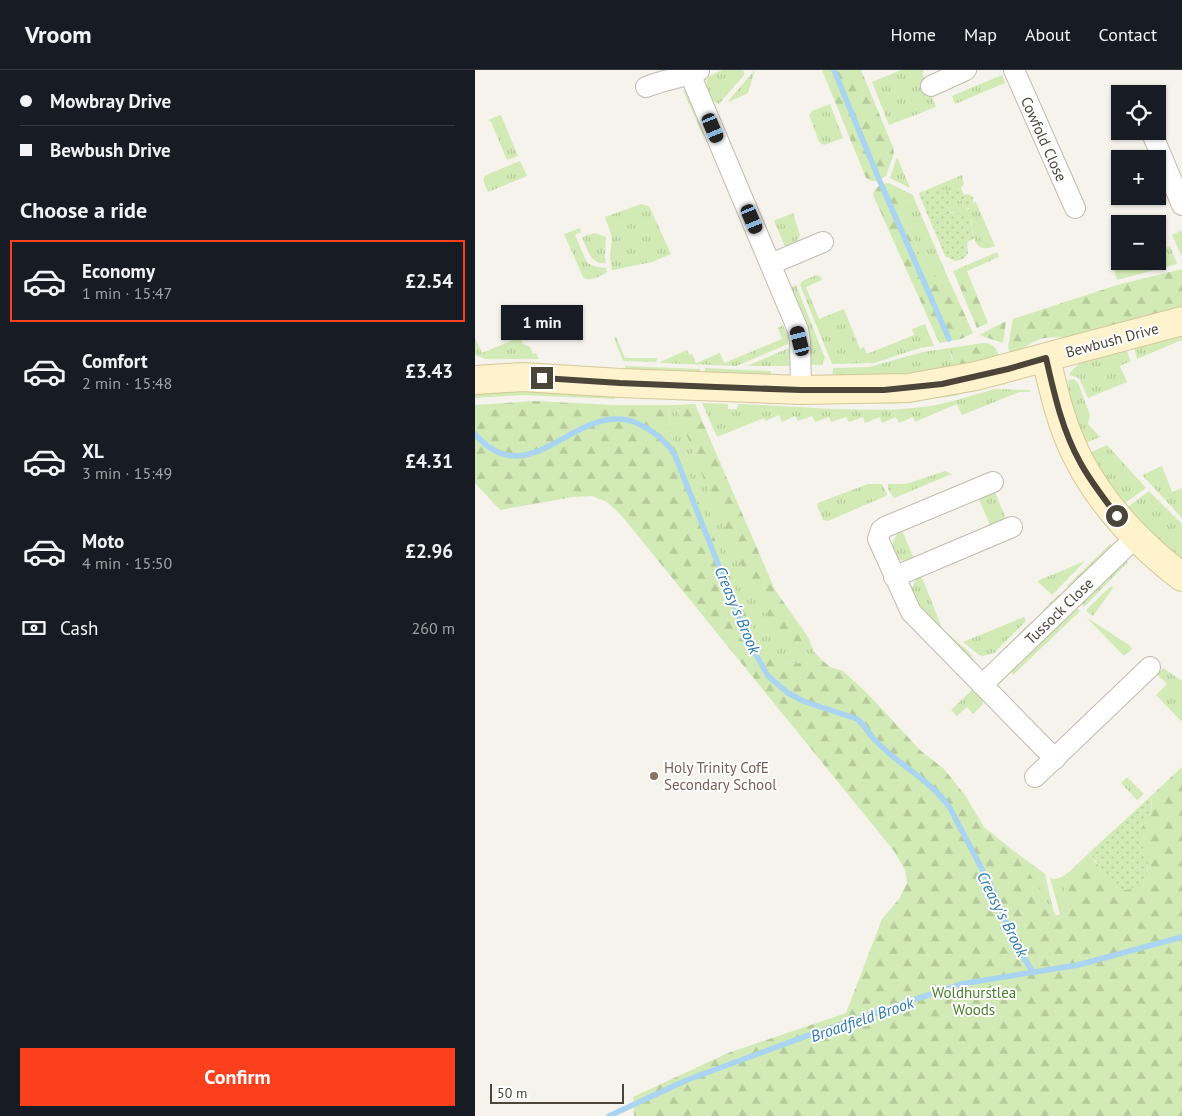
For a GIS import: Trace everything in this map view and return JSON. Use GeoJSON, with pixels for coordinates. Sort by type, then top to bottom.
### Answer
{"type":"FeatureCollection","features":[{"type":"Feature","properties":{"kind":"street","name":"Cowfold Close"},"geometry":{"type":"LineString","coordinates":[[1014,70],[1075,208]]}},
{"type":"Feature","properties":{"kind":"street"},"geometry":{"type":"LineString","coordinates":[[931,86],[959,71]]}},
{"type":"Feature","properties":{"kind":"street"},"geometry":{"type":"LineString","coordinates":[[646,87],[694,72],[791,312],[800,341],[801,390]]}},
{"type":"Feature","properties":{"kind":"street"},"geometry":{"type":"LineString","coordinates":[[1155,140],[1180,194]]}},
{"type":"Feature","properties":{"kind":"street"},"geometry":{"type":"LineString","coordinates":[[771,264],[823,242]]}},
{"type":"Feature","properties":{"kind":"street","name":"Bewbush Drive"},"geometry":{"type":"LineString","coordinates":[[475,380],[523,377],[801,390],[908,388],[976,376],[1182,322]]}},
{"type":"Feature","properties":{"kind":"street"},"geometry":{"type":"LineString","coordinates":[[1046,358],[1063,423],[1079,460],[1108,504],[1136,537],[1153,554],[1182,577]]}},
{"type":"Feature","properties":{"kind":"street"},"geometry":{"type":"LineString","coordinates":[[993,482],[881,530],[878,538],[879,544],[911,612],[1055,759]]}},
{"type":"Feature","properties":{"kind":"street"},"geometry":{"type":"LineString","coordinates":[[894,577],[1012,527]]}},
{"type":"Feature","properties":{"kind":"street","name":"Tussock Close"},"geometry":{"type":"LineString","coordinates":[[982,685],[1136,537]]}},
{"type":"Feature","properties":{"kind":"street"},"geometry":{"type":"LineString","coordinates":[[1035,777],[1150,667]]}},
{"type":"Feature","properties":{"kind":"green space"},"geometry":{"type":"Polygon","coordinates":[[[722,70],[743,70],[745,74],[719,104],[711,100],[706,85],[708,77],[722,70]]]}},
{"type":"Feature","properties":{"kind":"green space"},"geometry":{"type":"Polygon","coordinates":[[[755,70],[748,93],[729,102],[729,100],[755,70]]]}},
{"type":"Feature","properties":{"kind":"green space"},"geometry":{"type":"Polygon","coordinates":[[[822,70],[861,70],[894,153],[886,176],[877,181],[871,181],[866,178],[822,70]]]}},
{"type":"Feature","properties":{"kind":"green space"},"geometry":{"type":"Polygon","coordinates":[[[901,70],[924,70],[922,73],[936,107],[889,125],[872,82],[901,70]]]}},
{"type":"Feature","properties":{"kind":"green space"},"geometry":{"type":"Polygon","coordinates":[[[1002,75],[1005,83],[955,104],[952,96],[1002,75]]]}},
{"type":"Feature","properties":{"kind":"green space"},"geometry":{"type":"Polygon","coordinates":[[[683,90],[687,90],[706,124],[704,138],[683,90]]]}},
{"type":"Feature","properties":{"kind":"green space"},"geometry":{"type":"Polygon","coordinates":[[[830,104],[843,138],[824,145],[819,142],[809,115],[812,111],[830,104]]]}},
{"type":"Feature","properties":{"kind":"green space"},"geometry":{"type":"Polygon","coordinates":[[[501,115],[518,156],[507,160],[491,122],[488,120],[501,115]]]}},
{"type":"Feature","properties":{"kind":"green space"},"geometry":{"type":"Polygon","coordinates":[[[897,157],[910,188],[890,178],[897,157]]]}},
{"type":"Feature","properties":{"kind":"green space"},"geometry":{"type":"Polygon","coordinates":[[[520,161],[527,176],[488,192],[483,180],[486,175],[520,161]]]}},
{"type":"Feature","properties":{"kind":"green space"},"geometry":{"type":"Polygon","coordinates":[[[962,175],[964,184],[960,188],[950,191],[928,191],[923,193],[921,201],[919,193],[962,175]]]}},
{"type":"Feature","properties":{"kind":"green space"},"geometry":{"type":"Polygon","coordinates":[[[889,183],[913,195],[914,198],[902,205],[901,218],[915,241],[923,264],[938,281],[944,282],[949,280],[973,333],[961,339],[940,343],[937,338],[873,195],[875,189],[879,186],[889,183]]]}},
{"type":"Feature","properties":{"kind":"green space"},"geometry":{"type":"Polygon","coordinates":[[[961,188],[964,195],[968,194],[973,197],[974,205],[971,208],[966,208],[963,206],[962,201],[954,201],[949,203],[948,208],[951,213],[962,213],[970,218],[974,239],[967,242],[968,253],[963,259],[955,261],[945,256],[921,199],[928,190],[956,190],[961,188]]]}},
{"type":"Feature","properties":{"kind":"green space"},"geometry":{"type":"Polygon","coordinates":[[[914,198],[949,280],[944,282],[938,281],[923,264],[915,241],[901,218],[900,211],[902,205],[914,198]]]}},
{"type":"Feature","properties":{"kind":"green space"},"geometry":{"type":"Polygon","coordinates":[[[960,200],[963,206],[968,209],[973,206],[975,200],[995,246],[982,248],[978,245],[974,237],[971,220],[962,214],[950,212],[949,204],[960,200]]]}},
{"type":"Feature","properties":{"kind":"green space"},"geometry":{"type":"Polygon","coordinates":[[[641,204],[648,206],[651,210],[671,254],[652,262],[612,270],[610,257],[612,237],[605,217],[641,204]]]}},
{"type":"Feature","properties":{"kind":"green space"},"geometry":{"type":"Polygon","coordinates":[[[793,213],[800,235],[796,244],[786,249],[774,221],[793,213]]]}},
{"type":"Feature","properties":{"kind":"green space"},"geometry":{"type":"Polygon","coordinates":[[[580,228],[581,232],[575,235],[587,263],[606,268],[607,272],[592,279],[583,277],[564,234],[580,228]]]}},
{"type":"Feature","properties":{"kind":"green space"},"geometry":{"type":"Polygon","coordinates":[[[1182,230],[1182,257],[1172,235],[1182,230]]]}},
{"type":"Feature","properties":{"kind":"green space"},"geometry":{"type":"Polygon","coordinates":[[[595,233],[606,237],[606,263],[596,262],[590,256],[582,237],[595,233]]]}},
{"type":"Feature","properties":{"kind":"green space"},"geometry":{"type":"Polygon","coordinates":[[[1170,246],[1177,264],[1166,267],[1166,248],[1170,246]]]}},
{"type":"Feature","properties":{"kind":"green space"},"geometry":{"type":"Polygon","coordinates":[[[997,252],[999,257],[967,271],[988,323],[977,328],[953,271],[997,252]]]}},
{"type":"Feature","properties":{"kind":"green space"},"geometry":{"type":"Polygon","coordinates":[[[1182,269],[1182,312],[1071,338],[1051,337],[1040,339],[1011,357],[1008,346],[1013,319],[1117,285],[1182,269]]]}},
{"type":"Feature","properties":{"kind":"green space"},"geometry":{"type":"Polygon","coordinates":[[[1114,270],[1154,270],[1117,280],[1114,270]]]}},
{"type":"Feature","properties":{"kind":"green space"},"geometry":{"type":"Polygon","coordinates":[[[817,275],[822,280],[806,287],[819,319],[844,309],[860,349],[864,347],[867,354],[914,335],[912,329],[925,324],[934,346],[920,348],[874,363],[832,364],[800,285],[802,281],[817,275]]]}},
{"type":"Feature","properties":{"kind":"green space"},"geometry":{"type":"Polygon","coordinates":[[[796,285],[825,358],[822,365],[811,365],[790,288],[796,285]]]}},
{"type":"Feature","properties":{"kind":"green space"},"geometry":{"type":"Polygon","coordinates":[[[1006,321],[1003,343],[979,335],[1006,321]]]}},
{"type":"Feature","properties":{"kind":"green space"},"geometry":{"type":"Polygon","coordinates":[[[783,325],[788,336],[788,344],[736,366],[660,362],[687,350],[689,355],[692,354],[696,363],[720,353],[724,363],[782,339],[778,328],[783,325]]]}},
{"type":"Feature","properties":{"kind":"green space"},"geometry":{"type":"Polygon","coordinates":[[[1182,331],[1182,340],[1137,359],[1133,344],[1182,331]]]}},
{"type":"Feature","properties":{"kind":"green space"},"geometry":{"type":"Polygon","coordinates":[[[520,337],[523,344],[530,347],[533,354],[536,353],[539,359],[486,359],[475,355],[475,338],[482,353],[520,337]]]}},
{"type":"Feature","properties":{"kind":"green space"},"geometry":{"type":"Polygon","coordinates":[[[616,337],[625,358],[658,358],[656,362],[623,361],[614,338],[616,337]]]}},
{"type":"Feature","properties":{"kind":"green space"},"geometry":{"type":"Polygon","coordinates":[[[983,343],[993,346],[1001,360],[956,367],[954,365],[950,348],[983,343]]]}},
{"type":"Feature","properties":{"kind":"green space"},"geometry":{"type":"Polygon","coordinates":[[[1125,347],[1131,361],[1120,366],[1127,382],[1088,398],[1079,378],[1069,375],[1073,369],[1086,360],[1125,347]]]}},
{"type":"Feature","properties":{"kind":"green space"},"geometry":{"type":"Polygon","coordinates":[[[789,348],[794,349],[791,365],[747,366],[789,348]]]}},
{"type":"Feature","properties":{"kind":"green space"},"geometry":{"type":"Polygon","coordinates":[[[950,348],[952,360],[958,368],[920,378],[832,380],[833,368],[869,367],[923,352],[950,348]]]}},
{"type":"Feature","properties":{"kind":"green space"},"geometry":{"type":"Polygon","coordinates":[[[625,366],[700,369],[700,371],[695,371],[694,375],[625,371],[625,366]]]}},
{"type":"Feature","properties":{"kind":"green space"},"geometry":{"type":"Polygon","coordinates":[[[705,368],[771,371],[771,378],[705,375],[705,368]]]}},
{"type":"Feature","properties":{"kind":"green space"},"geometry":{"type":"Polygon","coordinates":[[[1074,379],[1078,383],[1090,415],[1088,424],[1100,437],[1083,444],[1069,394],[1068,380],[1074,379]]]}},
{"type":"Feature","properties":{"kind":"green space"},"geometry":{"type":"Polygon","coordinates":[[[1005,381],[1005,385],[992,385],[954,396],[894,404],[710,399],[1005,381]]]}},
{"type":"Feature","properties":{"kind":"green space"},"geometry":{"type":"Polygon","coordinates":[[[994,389],[1029,390],[1031,392],[1019,392],[962,415],[957,404],[915,422],[913,417],[899,423],[896,417],[882,423],[880,417],[865,423],[863,417],[849,422],[846,417],[831,422],[829,417],[815,422],[812,416],[798,421],[795,416],[782,422],[779,415],[766,421],[764,418],[717,437],[702,403],[728,404],[728,409],[737,409],[738,404],[855,410],[901,409],[941,404],[994,389]]]}},
{"type":"Feature","properties":{"kind":"green space"},"geometry":{"type":"Polygon","coordinates":[[[475,390],[616,391],[615,399],[522,395],[475,398],[475,390]]]}},
{"type":"Feature","properties":{"kind":"green space","name":"Woldhurstlea Woods"},"geometry":{"type":"Polygon","coordinates":[[[534,401],[612,405],[669,405],[670,429],[674,443],[754,633],[767,652],[782,661],[790,663],[822,660],[830,667],[843,671],[867,693],[921,751],[944,769],[965,795],[984,827],[1010,848],[1039,888],[1053,917],[1062,913],[1064,890],[1069,872],[1088,854],[1101,868],[1143,882],[1148,865],[1139,833],[1150,816],[1151,796],[1182,767],[1182,1116],[634,1116],[633,1097],[728,1053],[846,1013],[882,919],[899,899],[907,883],[905,870],[894,851],[621,515],[607,502],[592,496],[573,497],[500,510],[475,483],[475,405],[534,401]]]}},
{"type":"Feature","properties":{"kind":"green space"},"geometry":{"type":"Polygon","coordinates":[[[695,404],[775,590],[808,637],[805,644],[792,645],[778,632],[762,607],[727,534],[676,405],[695,404]]]}},
{"type":"Feature","properties":{"kind":"green space"},"geometry":{"type":"Polygon","coordinates":[[[669,405],[676,405],[694,455],[805,644],[808,637],[814,652],[822,660],[790,663],[774,658],[767,652],[754,634],[674,443],[670,429],[669,405]]]}},
{"type":"Feature","properties":{"kind":"green space"},"geometry":{"type":"Polygon","coordinates":[[[1107,445],[1146,488],[1122,505],[1087,454],[1107,445]]]}},
{"type":"Feature","properties":{"kind":"green space"},"geometry":{"type":"Polygon","coordinates":[[[1162,466],[1172,492],[1182,488],[1182,518],[1142,475],[1162,466]]]}},
{"type":"Feature","properties":{"kind":"green space"},"geometry":{"type":"Polygon","coordinates":[[[945,471],[952,474],[894,498],[888,489],[888,484],[906,484],[945,471]]]}},
{"type":"Feature","properties":{"kind":"green space"},"geometry":{"type":"Polygon","coordinates":[[[868,484],[882,484],[887,494],[886,496],[828,521],[823,520],[817,506],[818,503],[868,484]]]}},
{"type":"Feature","properties":{"kind":"green space"},"geometry":{"type":"Polygon","coordinates":[[[994,490],[1007,521],[991,527],[978,497],[994,490]]]}},
{"type":"Feature","properties":{"kind":"green space"},"geometry":{"type":"Polygon","coordinates":[[[1149,491],[1182,524],[1182,565],[1125,509],[1149,491]]]}},
{"type":"Feature","properties":{"kind":"green space"},"geometry":{"type":"Polygon","coordinates":[[[902,530],[914,559],[900,560],[893,552],[894,540],[902,530]]]}},
{"type":"Feature","properties":{"kind":"green space"},"geometry":{"type":"Polygon","coordinates":[[[1110,544],[1113,546],[1070,591],[1067,586],[1110,544]]]}},
{"type":"Feature","properties":{"kind":"green space"},"geometry":{"type":"Polygon","coordinates":[[[1126,560],[1128,562],[1084,607],[1079,603],[1126,560]]]}},
{"type":"Feature","properties":{"kind":"green space"},"geometry":{"type":"Polygon","coordinates":[[[1085,561],[1052,595],[1037,581],[1085,561]]]}},
{"type":"Feature","properties":{"kind":"green space"},"geometry":{"type":"Polygon","coordinates":[[[919,576],[923,580],[942,628],[973,656],[968,658],[920,609],[912,593],[914,584],[919,576]]]}},
{"type":"Feature","properties":{"kind":"green space"},"geometry":{"type":"Polygon","coordinates":[[[1111,586],[1113,588],[1093,616],[1087,612],[1087,609],[1111,586]]]}},
{"type":"Feature","properties":{"kind":"green space"},"geometry":{"type":"Polygon","coordinates":[[[1059,594],[1063,598],[1001,658],[997,655],[1043,613],[1043,610],[1059,594]]]}},
{"type":"Feature","properties":{"kind":"green space"},"geometry":{"type":"Polygon","coordinates":[[[1076,607],[1080,611],[1013,675],[1010,670],[1076,607]]]}},
{"type":"Feature","properties":{"kind":"green space"},"geometry":{"type":"Polygon","coordinates":[[[1024,617],[1026,621],[994,653],[983,656],[979,655],[963,642],[1024,617]]]}},
{"type":"Feature","properties":{"kind":"green space"},"geometry":{"type":"Polygon","coordinates":[[[1086,617],[1129,645],[1132,649],[1124,656],[1086,617]]]}},
{"type":"Feature","properties":{"kind":"green space"},"geometry":{"type":"Polygon","coordinates":[[[1163,668],[1182,681],[1182,722],[1156,695],[1167,684],[1157,674],[1163,668]]]}},
{"type":"Feature","properties":{"kind":"green space"},"geometry":{"type":"Polygon","coordinates":[[[973,689],[981,696],[983,704],[973,714],[967,707],[957,716],[951,710],[973,689]]]}},
{"type":"Feature","properties":{"kind":"green space"},"geometry":{"type":"Polygon","coordinates":[[[1127,777],[1144,794],[1137,800],[1121,783],[1127,777]]]}},
{"type":"Feature","properties":{"kind":"green space"},"geometry":{"type":"Polygon","coordinates":[[[1151,796],[1150,817],[1141,827],[1139,835],[1148,862],[1147,877],[1143,882],[1131,889],[1119,890],[1114,888],[1097,862],[1088,854],[1151,796]]]}},
{"type":"Feature","properties":{"kind":"green space"},"geometry":{"type":"Polygon","coordinates":[[[1010,848],[1045,874],[1056,916],[1053,917],[1034,881],[1010,848]]]}},
{"type":"Feature","properties":{"kind":"green space"},"geometry":{"type":"Polygon","coordinates":[[[1069,872],[1064,890],[1062,914],[1060,914],[1050,878],[1058,878],[1069,872]]]}},
{"type":"Feature","properties":{"kind":"waterway"},"geometry":{"type":"LineString","coordinates":[[834,70],[878,177],[949,339]]}},
{"type":"Feature","properties":{"kind":"waterway","name":"Creasy's Brook"},"geometry":{"type":"LineString","coordinates":[[475,434],[496,451],[516,456],[535,452],[596,423],[617,419],[639,424],[662,440],[674,453],[749,642],[768,676],[788,693],[803,701],[857,719],[884,749],[942,798],[950,808],[995,894],[1015,944],[1033,972]]}},
{"type":"Feature","properties":{"kind":"waterway","name":"Broadfield Brook"},"geometry":{"type":"LineString","coordinates":[[609,1116],[687,1080],[809,1035],[961,984],[1078,965],[1182,937]]}},
{"type":"Feature","properties":{"kind":"place","name":"Holy Trinity CofE Secondary School"},"geometry":{"type":"Point","coordinates":[654,776]}},
{"type":"Feature","properties":{"kind":"route"},"geometry":{"type":"LineString","coordinates":[[542,378],[801,390],[884,390],[942,384],[1046,358],[1063,423],[1079,460],[1089,478],[1117,516]]}}]}
